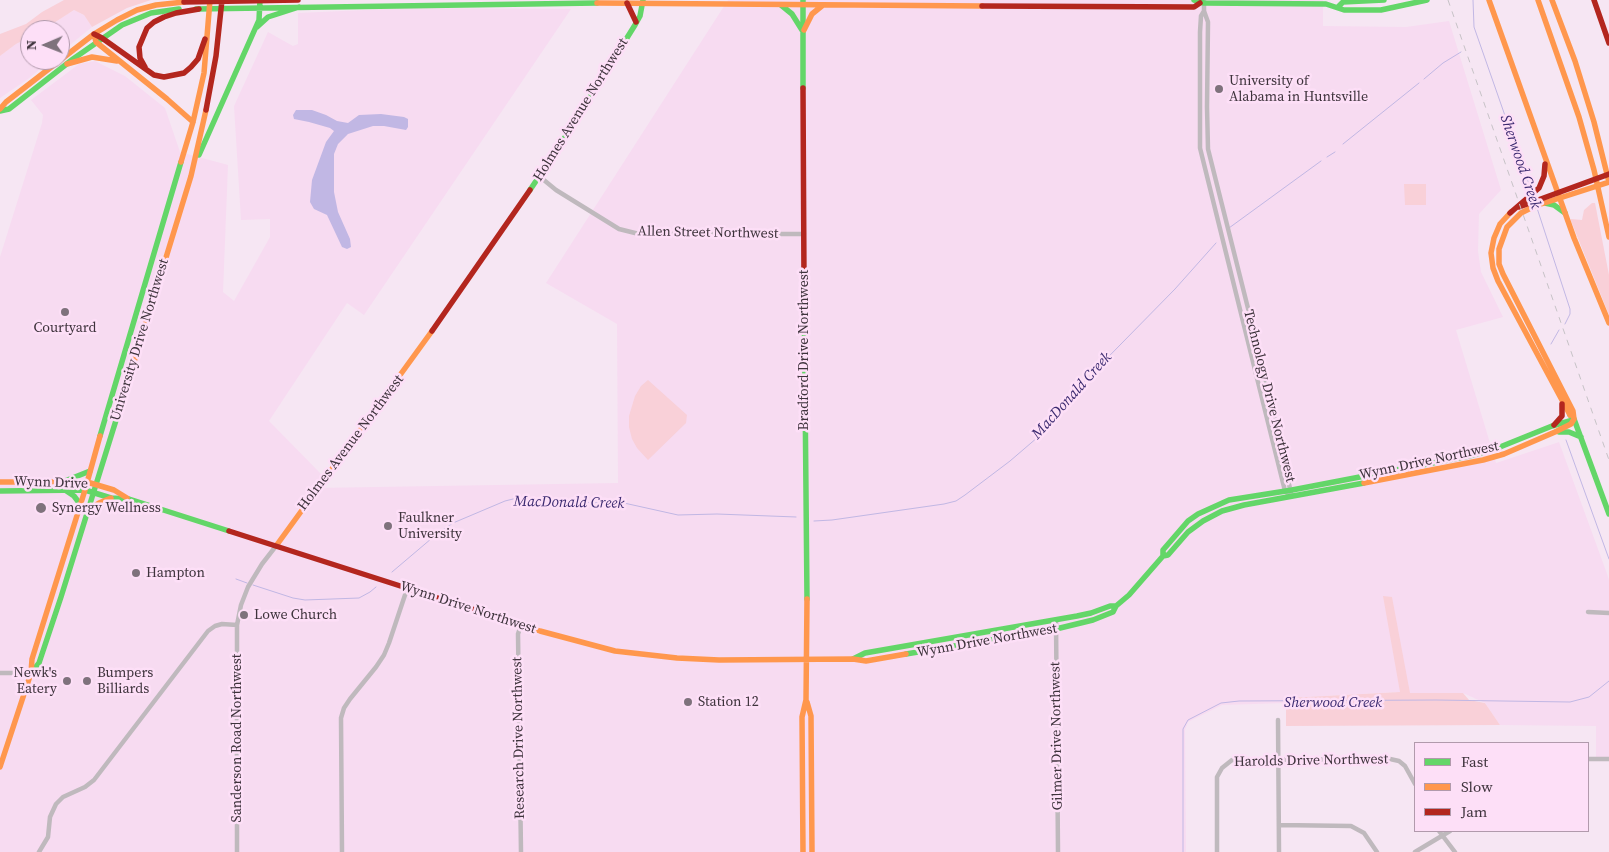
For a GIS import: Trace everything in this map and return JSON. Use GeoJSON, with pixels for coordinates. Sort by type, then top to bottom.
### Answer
{"type":"FeatureCollection","features":[{"type":"Feature","properties":{"kind":"main road","name":"University Drive Northwest"},"geometry":{"type":"LineString","coordinates":[[0,767],[31,673],[32,659],[85,490],[193,122],[204,74],[210,0]]}},
{"type":"Feature","properties":{"kind":"main road","name":"University Drive Northwest"},"geometry":{"type":"LineString","coordinates":[[31,673],[40,663],[97,485],[196,161],[216,56],[222,0]]}},
{"type":"Feature","properties":{"kind":"main road"},"geometry":{"type":"LineString","coordinates":[[0,110],[6,102],[94,34],[137,10],[156,5],[183,2],[298,0]]}},
{"type":"Feature","properties":{"kind":"main road"},"geometry":{"type":"LineString","coordinates":[[1338,7],[1343,2],[1384,0]]}},
{"type":"Feature","properties":{"kind":"main road"},"geometry":{"type":"LineString","coordinates":[[70,62],[122,25],[151,13],[165,10],[434,3],[643,2],[781,4],[803,2],[824,5],[947,3],[1194,7],[1200,1],[1326,4],[1344,10],[1380,10],[1427,0]]}},
{"type":"Feature","properties":{"kind":"main road"},"geometry":{"type":"LineString","coordinates":[[1485,0],[1492,8]]}},
{"type":"Feature","properties":{"kind":"main road"},"geometry":{"type":"LineString","coordinates":[[1489,0],[1559,196],[1609,323]]}},
{"type":"Feature","properties":{"kind":"main road"},"geometry":{"type":"LineString","coordinates":[[1538,0],[1559,56],[1581,126],[1609,237]]}},
{"type":"Feature","properties":{"kind":"main road"},"geometry":{"type":"LineString","coordinates":[[1514,213],[1527,210],[1543,201],[1609,182],[1594,122],[1575,61],[1552,0]]}},
{"type":"Feature","properties":{"kind":"main road"},"geometry":{"type":"LineString","coordinates":[[1594,0],[1609,43]]}},
{"type":"Feature","properties":{"kind":"main road"},"geometry":{"type":"LineString","coordinates":[[196,161],[256,28],[259,20],[260,1]]}},
{"type":"Feature","properties":{"kind":"main road","name":"Holmes Avenue Northwest"},"geometry":{"type":"LineString","coordinates":[[276,546],[395,384],[539,176],[636,22],[643,2]]}},
{"type":"Feature","properties":{"kind":"main road","name":"Bradford Drive Northwest"},"geometry":{"type":"LineString","coordinates":[[803,2],[807,660],[806,700],[802,717],[803,852]]}},
{"type":"Feature","properties":{"kind":"main road"},"geometry":{"type":"LineString","coordinates":[[626,3],[636,22]]}},
{"type":"Feature","properties":{"kind":"main road"},"geometry":{"type":"LineString","coordinates":[[781,4],[792,14],[803,32]]}},
{"type":"Feature","properties":{"kind":"main road"},"geometry":{"type":"LineString","coordinates":[[803,32],[812,14],[824,5]]}},
{"type":"Feature","properties":{"kind":"main road"},"geometry":{"type":"LineString","coordinates":[[256,28],[268,17],[299,7]]}},
{"type":"Feature","properties":{"kind":"main road"},"geometry":{"type":"LineString","coordinates":[[146,69],[140,58],[139,47],[142,36],[147,28],[164,17],[200,9]]}},
{"type":"Feature","properties":{"kind":"main road"},"geometry":{"type":"LineString","coordinates":[[99,40],[154,75],[164,77],[184,73],[198,59],[208,30]]}},
{"type":"Feature","properties":{"kind":"main road"},"geometry":{"type":"LineString","coordinates":[[94,34],[119,61],[193,122]]}},
{"type":"Feature","properties":{"kind":"main road"},"geometry":{"type":"LineString","coordinates":[[70,63],[92,57],[119,61]]}},
{"type":"Feature","properties":{"kind":"main road"},"geometry":{"type":"LineString","coordinates":[[0,110],[10,110],[60,70]]}},
{"type":"Feature","properties":{"kind":"main road"},"geometry":{"type":"LineString","coordinates":[[1545,157],[1545,172],[1541,184],[1514,213],[1500,224],[1494,238],[1491,253],[1493,268],[1498,281],[1561,400],[1574,420],[1609,514]]}},
{"type":"Feature","properties":{"kind":"main road"},"geometry":{"type":"LineString","coordinates":[[1559,196],[1609,174]]}},
{"type":"Feature","properties":{"kind":"main road"},"geometry":{"type":"LineString","coordinates":[[1543,201],[1556,206],[1566,214]]}},
{"type":"Feature","properties":{"kind":"main road"},"geometry":{"type":"LineString","coordinates":[[1514,213],[1501,240],[1499,255],[1501,269],[1574,411],[1574,420]]}},
{"type":"Feature","properties":{"kind":"main road"},"geometry":{"type":"LineString","coordinates":[[1561,400],[1562,416],[1553,429],[1569,432],[1582,438]]}},
{"type":"Feature","properties":{"kind":"main road","name":"Wynn Drive Northwest"},"geometry":{"type":"LineString","coordinates":[[94,493],[111,498],[129,499],[407,589],[592,646],[666,658],[807,660],[853,658],[866,662],[1056,629],[1093,620],[1113,612],[1116,606],[1129,595],[1163,556],[1168,556],[1184,536],[1198,524],[1222,511],[1289,493],[1470,464],[1504,454],[1574,420]]}},
{"type":"Feature","properties":{"kind":"main road"},"geometry":{"type":"LineString","coordinates":[[65,481],[90,471]]}},
{"type":"Feature","properties":{"kind":"main road","name":"Wynn Drive"},"geometry":{"type":"LineString","coordinates":[[0,482],[87,482],[114,490],[129,499]]}},
{"type":"Feature","properties":{"kind":"main road"},"geometry":{"type":"LineString","coordinates":[[65,490],[74,496],[80,504]]}},
{"type":"Feature","properties":{"kind":"main road","name":"Wynn Drive"},"geometry":{"type":"LineString","coordinates":[[0,491],[85,490],[94,493]]}},
{"type":"Feature","properties":{"kind":"main road"},"geometry":{"type":"LineString","coordinates":[[89,510],[111,498]]}},
{"type":"Feature","properties":{"kind":"main road","name":"Wynn Drive Northwest"},"geometry":{"type":"LineString","coordinates":[[853,658],[865,653],[1056,620],[1116,606]]}},
{"type":"Feature","properties":{"kind":"main road","name":"Bradford Drive Northwest"},"geometry":{"type":"LineString","coordinates":[[806,700],[811,716],[812,852]]}},
{"type":"Feature","properties":{"kind":"street","name":"Technology Drive Northwest"},"geometry":{"type":"LineString","coordinates":[[1200,1],[1208,22],[1208,149],[1263,368],[1289,493]]}},
{"type":"Feature","properties":{"kind":"street","name":"Technology Drive Northwest"},"geometry":{"type":"LineString","coordinates":[[1204,11],[1201,16],[1200,32],[1200,148],[1289,493]]}},
{"type":"Feature","properties":{"kind":"street","name":"Allen Street Northwest"},"geometry":{"type":"LineString","coordinates":[[539,176],[556,190],[619,229],[639,234],[804,234]]}},
{"type":"Feature","properties":{"kind":"street","name":"Holmes Avenue Northwest"},"geometry":{"type":"LineString","coordinates":[[237,625],[241,605],[248,587],[276,546]]}},
{"type":"Feature","properties":{"kind":"street"},"geometry":{"type":"LineString","coordinates":[[342,852],[341,718],[344,708],[350,699],[384,655],[407,589]]}},
{"type":"Feature","properties":{"kind":"street"},"geometry":{"type":"LineString","coordinates":[[1588,612],[1609,613]]}},
{"type":"Feature","properties":{"kind":"street","name":"Gilmer Drive Northwest"},"geometry":{"type":"LineString","coordinates":[[1056,620],[1058,852]]}},
{"type":"Feature","properties":{"kind":"street"},"geometry":{"type":"LineString","coordinates":[[39,852],[48,837],[50,816],[62,797],[94,780],[208,631],[222,624],[237,625]]}},
{"type":"Feature","properties":{"kind":"street","name":"Sanderson Road Northwest"},"geometry":{"type":"LineString","coordinates":[[237,625],[237,852]]}},
{"type":"Feature","properties":{"kind":"street","name":"Research Drive Northwest"},"geometry":{"type":"LineString","coordinates":[[521,625],[518,634],[521,852]]}},
{"type":"Feature","properties":{"kind":"street"},"geometry":{"type":"LineString","coordinates":[[0,673],[31,673]]}},
{"type":"Feature","properties":{"kind":"street"},"geometry":{"type":"LineString","coordinates":[[1278,720],[1280,852]]}},
{"type":"Feature","properties":{"kind":"street","name":"Harolds Drive Northwest"},"geometry":{"type":"LineString","coordinates":[[1217,852],[1217,780],[1222,768],[1229,761],[1394,759],[1405,766],[1414,782]]}},
{"type":"Feature","properties":{"kind":"street"},"geometry":{"type":"LineString","coordinates":[[1589,759],[1609,759]]}},
{"type":"Feature","properties":{"kind":"street"},"geometry":{"type":"LineString","coordinates":[[1279,825],[1351,826],[1364,833],[1377,852]]}},
{"type":"Feature","properties":{"kind":"street"},"geometry":{"type":"LineString","coordinates":[[1440,832],[1455,852]]}},
{"type":"Feature","properties":{"kind":"street"},"geometry":{"type":"LineString","coordinates":[[1416,852],[1448,832]]}},
{"type":"Feature","properties":{"kind":"shaded area"},"geometry":{"type":"Polygon","coordinates":[[[64,0],[151,0],[127,8],[92,27],[84,15],[74,10],[58,20],[31,20],[64,0]]]}},
{"type":"Feature","properties":{"kind":"shaded area"},"geometry":{"type":"Polygon","coordinates":[[[728,0],[1323,0],[1323,26],[1406,27],[1449,21],[1501,190],[1479,214],[1478,251],[1481,272],[1503,317],[1456,330],[1496,463],[1559,442],[1606,571],[1609,580],[1609,761],[1596,761],[1596,726],[1500,725],[1485,703],[1463,693],[1400,692],[1288,698],[1286,703],[1222,705],[1188,722],[1185,730],[1186,852],[0,852],[0,257],[42,123],[43,115],[31,100],[79,64],[95,61],[125,76],[165,108],[180,152],[228,165],[223,292],[234,301],[270,237],[270,219],[241,220],[234,106],[268,32],[293,46],[298,44],[298,13],[409,8],[571,9],[364,315],[347,303],[269,421],[323,476],[315,488],[618,483],[617,324],[546,283],[728,0]]]}},
{"type":"Feature","properties":{"kind":"shaded area"},"geometry":{"type":"Polygon","coordinates":[[[74,10],[84,15],[92,27],[70,45],[70,20],[58,20],[74,10]]]}},
{"type":"Feature","properties":{"kind":"shaded area"},"geometry":{"type":"Polygon","coordinates":[[[20,26],[20,42],[0,56],[0,34],[20,26]]]}},
{"type":"Feature","properties":{"kind":"shaded area"},"geometry":{"type":"Polygon","coordinates":[[[20,42],[20,70],[39,70],[0,98],[0,56],[20,42]]]}},
{"type":"Feature","properties":{"kind":"shaded area"},"geometry":{"type":"Polygon","coordinates":[[[296,110],[312,110],[337,121],[348,123],[359,115],[381,114],[408,119],[406,130],[373,126],[348,134],[338,144],[334,154],[334,192],[338,212],[350,239],[351,247],[347,249],[342,247],[327,215],[314,209],[310,202],[312,180],[326,142],[334,131],[330,128],[294,119],[293,115],[296,110]]]}},
{"type":"Feature","properties":{"kind":"shaded area"},"geometry":{"type":"Polygon","coordinates":[[[1404,184],[1426,184],[1426,205],[1405,205],[1404,184]]]}},
{"type":"Feature","properties":{"kind":"shaded area"},"geometry":{"type":"Polygon","coordinates":[[[1592,203],[1595,203],[1609,275],[1609,315],[1571,221],[1571,219],[1582,220],[1584,210],[1592,203]]]}},
{"type":"Feature","properties":{"kind":"shaded area"},"geometry":{"type":"Polygon","coordinates":[[[648,380],[687,415],[686,423],[648,460],[632,439],[629,416],[635,396],[641,386],[648,380]]]}},
{"type":"Feature","properties":{"kind":"shaded area"},"geometry":{"type":"Polygon","coordinates":[[[1383,596],[1392,597],[1410,693],[1463,693],[1469,700],[1485,703],[1500,725],[1286,726],[1286,703],[1288,698],[1400,692],[1383,596]]]}},
{"type":"Feature","properties":{"kind":"waterway","name":"Sherwood Creek"},"geometry":{"type":"LineString","coordinates":[[1473,0],[1474,27],[1531,190]]}},
{"type":"Feature","properties":{"kind":"waterway","name":"MacDonald Creek"},"geometry":{"type":"LineString","coordinates":[[1424,79],[1443,63],[1461,52]]}},
{"type":"Feature","properties":{"kind":"waterway","name":"MacDonald Creek"},"geometry":{"type":"LineString","coordinates":[[1343,144],[1419,83]]}},
{"type":"Feature","properties":{"kind":"waterway"},"geometry":{"type":"LineString","coordinates":[[1327,157],[1335,152]]}},
{"type":"Feature","properties":{"kind":"waterway","name":"MacDonald Creek"},"geometry":{"type":"LineString","coordinates":[[1229,228],[1321,161]]}},
{"type":"Feature","properties":{"kind":"waterway","name":"Sherwood Creek"},"geometry":{"type":"LineString","coordinates":[[1537,208],[1570,309],[1570,314],[1565,324]]}},
{"type":"Feature","properties":{"kind":"waterway","name":"MacDonald Creek"},"geometry":{"type":"LineString","coordinates":[[814,521],[944,504],[956,501],[965,495],[1010,461],[1045,431],[1052,418],[1067,399],[1175,289],[1216,243]]}},
{"type":"Feature","properties":{"kind":"waterway","name":"Sherwood Creek"},"geometry":{"type":"LineString","coordinates":[[1551,344],[1559,330]]}},
{"type":"Feature","properties":{"kind":"waterway","name":"Sherwood Creek"},"geometry":{"type":"LineString","coordinates":[[1566,440],[1609,559]]}},
{"type":"Feature","properties":{"kind":"waterway","name":"MacDonald Creek"},"geometry":{"type":"LineString","coordinates":[[392,572],[438,533],[453,523],[513,499],[550,502],[624,503],[678,515],[717,514],[796,517]]}},
{"type":"Feature","properties":{"kind":"waterway","name":"MacDonald Creek"},"geometry":{"type":"LineString","coordinates":[[236,579],[247,583]]}},
{"type":"Feature","properties":{"kind":"waterway","name":"MacDonald Creek"},"geometry":{"type":"LineString","coordinates":[[253,585],[305,600],[359,598],[376,587]]}},
{"type":"Feature","properties":{"kind":"waterway","name":"Sherwood Creek"},"geometry":{"type":"LineString","coordinates":[[1183,852],[1183,729],[1188,720],[1221,703],[1239,701],[1436,700],[1570,702],[1589,697],[1609,681]]}},
{"type":"Feature","properties":{"kind":"railway"},"geometry":{"type":"LineString","coordinates":[[1448,0],[1609,460]]}},
{"type":"Feature","properties":{"kind":"traffic: fast"},"geometry":{"type":"LineString","coordinates":[[199,155],[259,20],[260,0]]}},
{"type":"Feature","properties":{"kind":"traffic: fast"},"geometry":{"type":"LineString","coordinates":[[530,190],[635,25],[640,16],[643,0]]}},
{"type":"Feature","properties":{"kind":"traffic: fast"},"geometry":{"type":"LineString","coordinates":[[803,0],[803,88]]}},
{"type":"Feature","properties":{"kind":"traffic: fast"},"geometry":{"type":"LineString","coordinates":[[1194,0],[1204,3],[1326,4],[1344,10],[1381,10],[1427,0]]}},
{"type":"Feature","properties":{"kind":"traffic: fast"},"geometry":{"type":"LineString","coordinates":[[1338,7],[1343,2],[1384,0]]}},
{"type":"Feature","properties":{"kind":"traffic: fast"},"geometry":{"type":"LineString","coordinates":[[196,9],[597,3]]}},
{"type":"Feature","properties":{"kind":"traffic: fast"},"geometry":{"type":"LineString","coordinates":[[781,5],[792,14],[802,30]]}},
{"type":"Feature","properties":{"kind":"traffic: fast"},"geometry":{"type":"LineString","coordinates":[[257,27],[268,17],[299,7]]}},
{"type":"Feature","properties":{"kind":"traffic: fast"},"geometry":{"type":"LineString","coordinates":[[0,111],[9,109],[73,59],[122,25],[151,13],[179,9]]}},
{"type":"Feature","properties":{"kind":"traffic: fast"},"geometry":{"type":"LineString","coordinates":[[100,436],[181,162]]}},
{"type":"Feature","properties":{"kind":"traffic: fast"},"geometry":{"type":"LineString","coordinates":[[1545,203],[1554,205],[1565,213]]}},
{"type":"Feature","properties":{"kind":"traffic: fast"},"geometry":{"type":"LineString","coordinates":[[804,281],[807,599]]}},
{"type":"Feature","properties":{"kind":"traffic: fast"},"geometry":{"type":"LineString","coordinates":[[31,673],[39,663],[122,401]]}},
{"type":"Feature","properties":{"kind":"traffic: fast"},"geometry":{"type":"LineString","coordinates":[[1570,415],[1574,419],[1609,514]]}},
{"type":"Feature","properties":{"kind":"traffic: fast"},"geometry":{"type":"LineString","coordinates":[[1163,556],[1163,550],[1188,521],[1198,514],[1229,500],[1292,490],[1469,456],[1495,449],[1552,426],[1573,420]]}},
{"type":"Feature","properties":{"kind":"traffic: fast"},"geometry":{"type":"LineString","coordinates":[[1559,432],[1569,432],[1581,437]]}},
{"type":"Feature","properties":{"kind":"traffic: fast"},"geometry":{"type":"LineString","coordinates":[[65,481],[90,471]]}},
{"type":"Feature","properties":{"kind":"traffic: fast"},"geometry":{"type":"LineString","coordinates":[[906,654],[1056,629],[1093,620],[1113,612],[1116,606],[1129,595],[1163,556],[1168,555],[1188,532],[1222,511],[1244,505],[1364,483]]}},
{"type":"Feature","properties":{"kind":"traffic: fast"},"geometry":{"type":"LineString","coordinates":[[65,490],[74,496],[80,504]]}},
{"type":"Feature","properties":{"kind":"traffic: fast"},"geometry":{"type":"LineString","coordinates":[[0,491],[85,490],[111,498],[129,499],[229,531]]}},
{"type":"Feature","properties":{"kind":"traffic: fast"},"geometry":{"type":"LineString","coordinates":[[853,659],[865,653],[1077,616],[1116,606]]}},
{"type":"Feature","properties":{"kind":"traffic: slow"},"geometry":{"type":"LineString","coordinates":[[181,162],[193,122],[204,73],[210,0]]}},
{"type":"Feature","properties":{"kind":"traffic: slow"},"geometry":{"type":"LineString","coordinates":[[1489,0],[1574,238],[1609,323]]}},
{"type":"Feature","properties":{"kind":"traffic: slow"},"geometry":{"type":"LineString","coordinates":[[1538,0],[1579,117],[1594,170],[1609,237]]}},
{"type":"Feature","properties":{"kind":"traffic: slow"},"geometry":{"type":"LineString","coordinates":[[1552,0],[1575,61],[1594,122],[1609,182]]}},
{"type":"Feature","properties":{"kind":"traffic: slow"},"geometry":{"type":"LineString","coordinates":[[0,109],[6,102],[94,34],[117,20],[137,10],[156,5],[184,2]]}},
{"type":"Feature","properties":{"kind":"traffic: slow"},"geometry":{"type":"LineString","coordinates":[[597,3],[982,6]]}},
{"type":"Feature","properties":{"kind":"traffic: slow"},"geometry":{"type":"LineString","coordinates":[[804,30],[812,14],[823,5]]}},
{"type":"Feature","properties":{"kind":"traffic: slow"},"geometry":{"type":"LineString","coordinates":[[94,34],[96,42],[193,122]]}},
{"type":"Feature","properties":{"kind":"traffic: slow"},"geometry":{"type":"LineString","coordinates":[[70,63],[92,57],[117,61]]}},
{"type":"Feature","properties":{"kind":"traffic: slow"},"geometry":{"type":"LineString","coordinates":[[122,401],[191,176],[206,110]]}},
{"type":"Feature","properties":{"kind":"traffic: slow"},"geometry":{"type":"LineString","coordinates":[[1574,419],[1573,411],[1503,274],[1499,264],[1499,249],[1507,227],[1521,213],[1535,206],[1609,182]]}},
{"type":"Feature","properties":{"kind":"traffic: slow"},"geometry":{"type":"LineString","coordinates":[[1511,212],[1500,224],[1494,238],[1491,253],[1493,268],[1498,281],[1570,415]]}},
{"type":"Feature","properties":{"kind":"traffic: slow"},"geometry":{"type":"LineString","coordinates":[[276,546],[432,331]]}},
{"type":"Feature","properties":{"kind":"traffic: slow"},"geometry":{"type":"LineString","coordinates":[[1364,483],[1483,460],[1504,454],[1555,432],[1571,424],[1574,419]]}},
{"type":"Feature","properties":{"kind":"traffic: slow"},"geometry":{"type":"LineString","coordinates":[[0,767],[31,673],[32,659],[100,436]]}},
{"type":"Feature","properties":{"kind":"traffic: slow"},"geometry":{"type":"LineString","coordinates":[[0,482],[87,482],[114,490],[127,498]]}},
{"type":"Feature","properties":{"kind":"traffic: slow"},"geometry":{"type":"LineString","coordinates":[[89,510],[111,498]]}},
{"type":"Feature","properties":{"kind":"traffic: slow"},"geometry":{"type":"LineString","coordinates":[[803,852],[802,717],[806,700],[807,599]]}},
{"type":"Feature","properties":{"kind":"traffic: slow"},"geometry":{"type":"LineString","coordinates":[[497,617],[540,631],[615,651],[677,658],[719,660],[853,659],[866,661],[906,654]]}},
{"type":"Feature","properties":{"kind":"traffic: slow"},"geometry":{"type":"LineString","coordinates":[[807,702],[811,716],[812,852]]}},
{"type":"Feature","properties":{"kind":"traffic: jam"},"geometry":{"type":"LineString","coordinates":[[206,110],[216,56],[222,0]]}},
{"type":"Feature","properties":{"kind":"traffic: jam"},"geometry":{"type":"LineString","coordinates":[[184,2],[298,0]]}},
{"type":"Feature","properties":{"kind":"traffic: jam"},"geometry":{"type":"LineString","coordinates":[[1594,0],[1609,43]]}},
{"type":"Feature","properties":{"kind":"traffic: jam"},"geometry":{"type":"LineString","coordinates":[[627,3],[636,22]]}},
{"type":"Feature","properties":{"kind":"traffic: jam"},"geometry":{"type":"LineString","coordinates":[[982,6],[1194,7],[1200,3]]}},
{"type":"Feature","properties":{"kind":"traffic: jam"},"geometry":{"type":"LineString","coordinates":[[145,67],[140,58],[139,47],[147,28],[164,17],[199,9]]}},
{"type":"Feature","properties":{"kind":"traffic: jam"},"geometry":{"type":"LineString","coordinates":[[94,34],[154,75],[164,77],[184,73],[191,67],[198,59],[205,39]]}},
{"type":"Feature","properties":{"kind":"traffic: jam"},"geometry":{"type":"LineString","coordinates":[[803,88],[804,281]]}},
{"type":"Feature","properties":{"kind":"traffic: jam"},"geometry":{"type":"LineString","coordinates":[[1510,213],[1539,188],[1544,176],[1545,164]]}},
{"type":"Feature","properties":{"kind":"traffic: jam"},"geometry":{"type":"LineString","coordinates":[[1519,207],[1609,174]]}},
{"type":"Feature","properties":{"kind":"traffic: jam"},"geometry":{"type":"LineString","coordinates":[[432,331],[530,190]]}},
{"type":"Feature","properties":{"kind":"traffic: jam"},"geometry":{"type":"LineString","coordinates":[[1554,425],[1562,416],[1562,404]]}},
{"type":"Feature","properties":{"kind":"traffic: jam"},"geometry":{"type":"LineString","coordinates":[[229,531],[497,617]]}},
{"type":"Feature","properties":{"kind":"place","name":"University of Alabama in Huntsville"},"geometry":{"type":"Point","coordinates":[1219,89]}},
{"type":"Feature","properties":{"kind":"place","name":"Courtyard"},"geometry":{"type":"Point","coordinates":[65,312]}},
{"type":"Feature","properties":{"kind":"place","name":"Synergy Wellness"},"geometry":{"type":"Point","coordinates":[41,508]}},
{"type":"Feature","properties":{"kind":"place","name":"Faulkner University"},"geometry":{"type":"Point","coordinates":[388,526]}},
{"type":"Feature","properties":{"kind":"place","name":"Hampton"},"geometry":{"type":"Point","coordinates":[136,573]}},
{"type":"Feature","properties":{"kind":"place","name":"Lowe Church"},"geometry":{"type":"Point","coordinates":[244,615]}},
{"type":"Feature","properties":{"kind":"place","name":"Newk's Eatery"},"geometry":{"type":"Point","coordinates":[67,681]}},
{"type":"Feature","properties":{"kind":"place","name":"Bumpers Billiards"},"geometry":{"type":"Point","coordinates":[87,681]}},
{"type":"Feature","properties":{"kind":"place","name":"Station 12"},"geometry":{"type":"Point","coordinates":[688,702]}}]}
